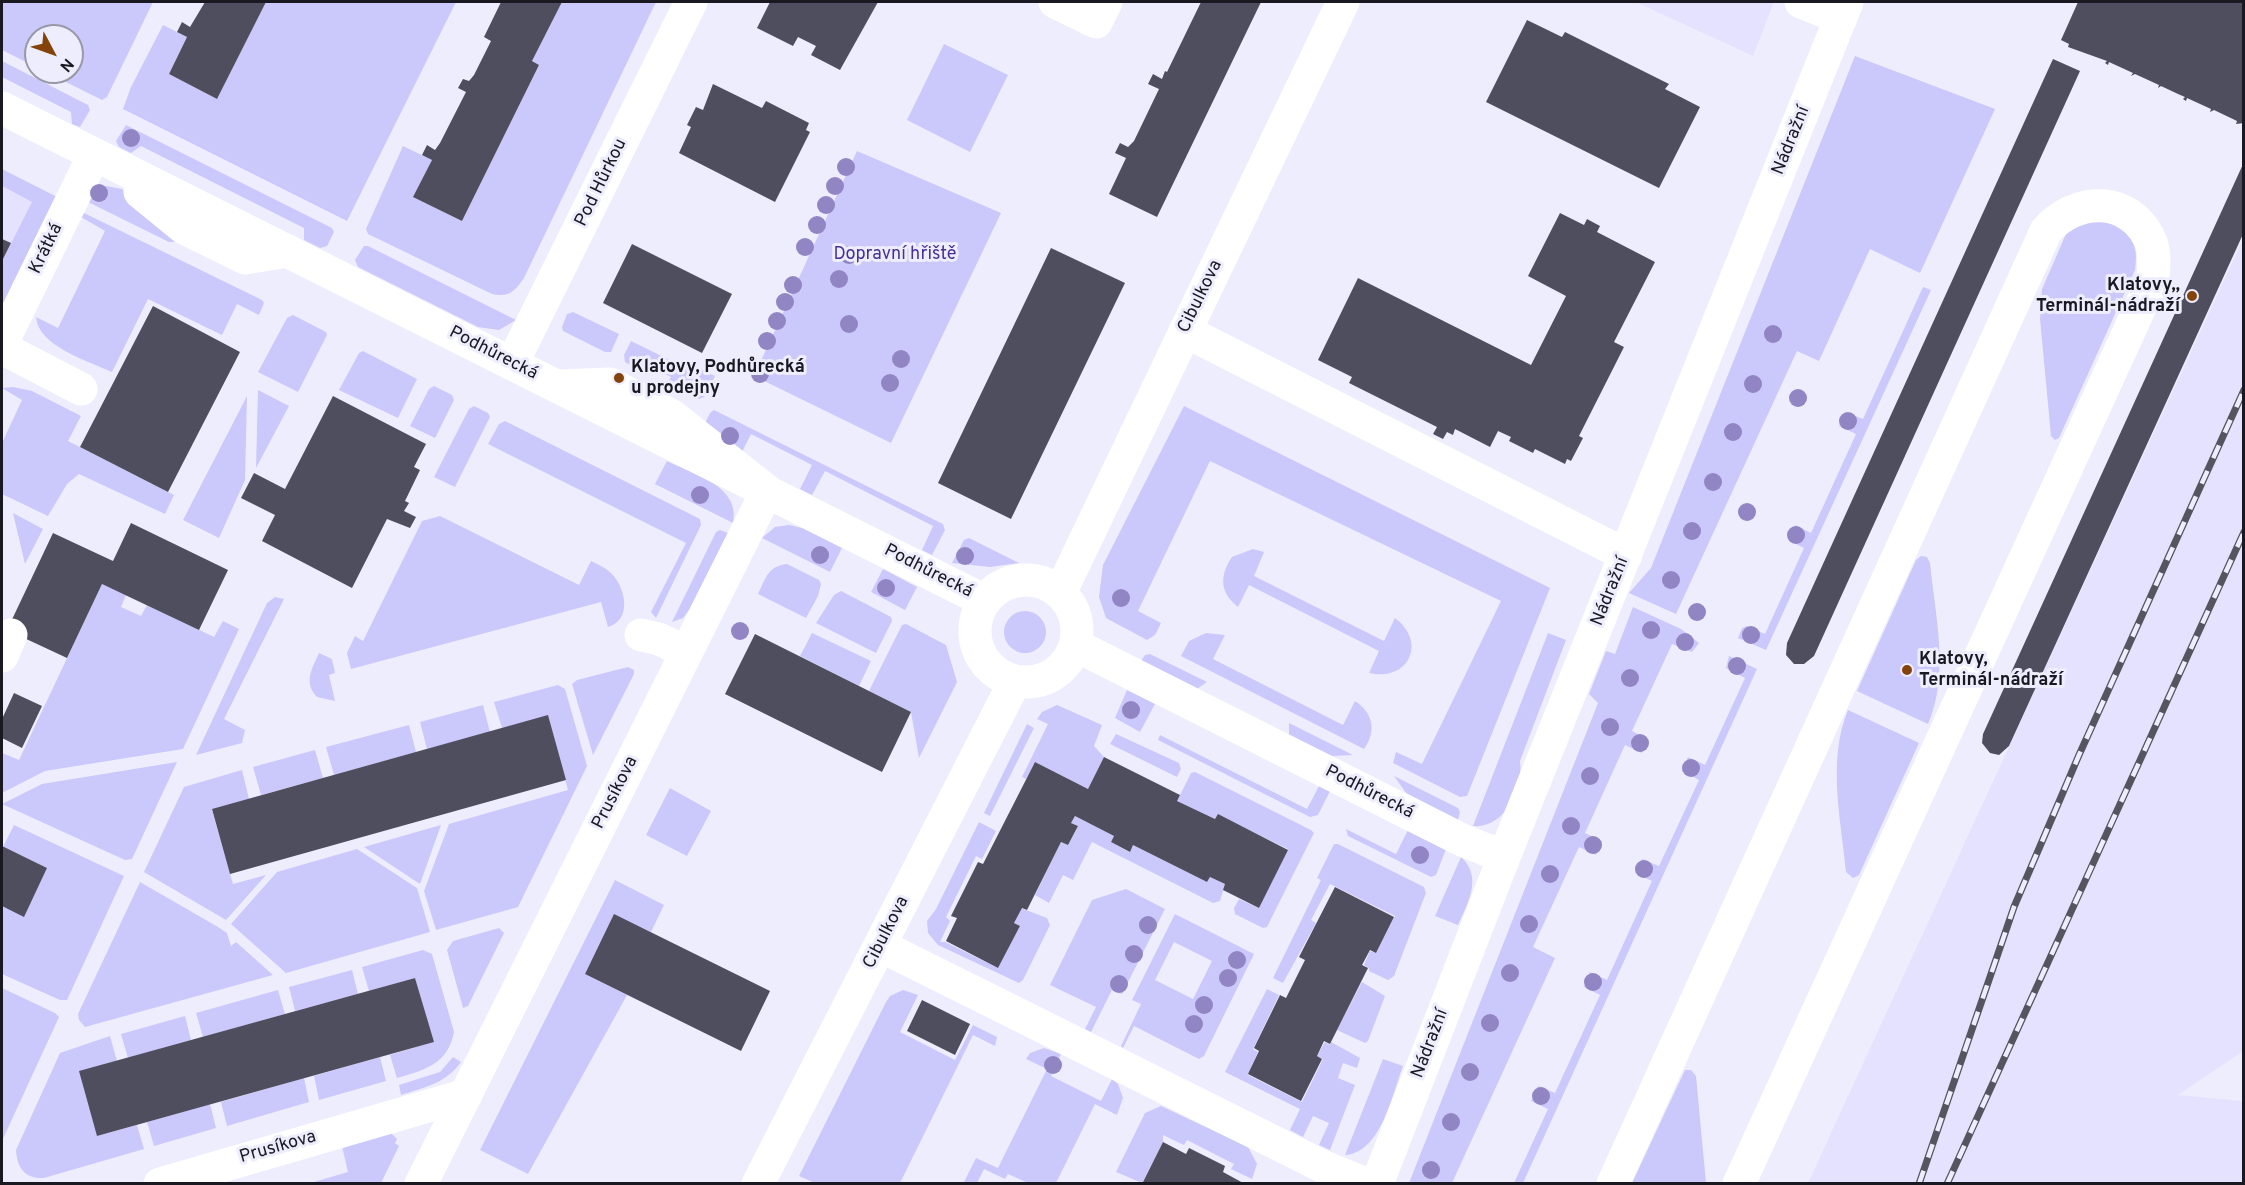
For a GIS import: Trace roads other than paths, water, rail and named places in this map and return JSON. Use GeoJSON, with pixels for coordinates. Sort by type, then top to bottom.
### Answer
{"type":"FeatureCollection","features":[{"type":"Feature","properties":{"kind":"street","name":"Pod Hůrkou"},"geometry":{"type":"LineString","coordinates":[[513,364],[691,2]]}},
{"type":"Feature","properties":{"kind":"street"},"geometry":{"type":"LineString","coordinates":[[1055,2],[1096,22],[1106,2]]}},
{"type":"Feature","properties":{"kind":"street","name":"Cibulkova"},"geometry":{"type":"LineString","coordinates":[[1060,593],[1343,2]]}},
{"type":"Feature","properties":{"kind":"street"},"geometry":{"type":"LineString","coordinates":[[1802,2],[1844,10]]}},
{"type":"Feature","properties":{"kind":"street","name":"Nádražní"},"geometry":{"type":"LineString","coordinates":[[1377,1184],[1504,858],[1844,10]]}},
{"type":"Feature","properties":{"kind":"street","name":"Podhůrecká"},"geometry":{"type":"LineString","coordinates":[[2,108],[985,601]]}},
{"type":"Feature","properties":{"kind":"street","name":"Krátká"},"geometry":{"type":"LineString","coordinates":[[2,346],[94,154]]}},
{"type":"Feature","properties":{"kind":"street"},"geometry":{"type":"LineString","coordinates":[[1613,1184],[2046,231],[2068,211],[2098,204],[2121,210],[2134,219],[2151,243],[2154,258],[2153,279],[1739,1184]]}},
{"type":"Feature","properties":{"kind":"street"},"geometry":{"type":"LineString","coordinates":[[1185,331],[1626,555]]}},
{"type":"Feature","properties":{"kind":"street"},"geometry":{"type":"LineString","coordinates":[[2,346],[81,389]]}},
{"type":"Feature","properties":{"kind":"street","name":"Prusíkova"},"geometry":{"type":"LineString","coordinates":[[422,1184],[767,491]]}},
{"type":"Feature","properties":{"kind":"street"},"geometry":{"type":"LineString","coordinates":[[1015,581],[1039,582],[1060,593],[1073,612],[1077,634],[1075,645],[1066,662],[1052,675],[1028,682],[1015,681],[990,667],[979,649],[975,628],[978,614],[985,601],[1003,585],[1015,581]]}},
{"type":"Feature","properties":{"kind":"street"},"geometry":{"type":"LineString","coordinates":[[641,635],[659,639],[686,652]]}},
{"type":"Feature","properties":{"kind":"street","name":"Podhůrecká"},"geometry":{"type":"LineString","coordinates":[[1075,645],[1462,840],[1504,858]]}},
{"type":"Feature","properties":{"kind":"street","name":"Cibulkova"},"geometry":{"type":"LineString","coordinates":[[758,1184],[1015,681]]}},
{"type":"Feature","properties":{"kind":"street"},"geometry":{"type":"LineString","coordinates":[[880,946],[1322,1166],[1366,1184]]}},
{"type":"Feature","properties":{"kind":"street","name":"Prusíkova"},"geometry":{"type":"LineString","coordinates":[[160,1184],[466,1095]]}},
{"type":"Feature","properties":{"kind":"railway"},"geometry":{"type":"LineString","coordinates":[[1919,1184],[2014,907],[2079,755],[2244,390]]}},
{"type":"Feature","properties":{"kind":"railway"},"geometry":{"type":"LineString","coordinates":[[1947,1184],[2244,532]]}},
{"type":"Feature","properties":{"kind":"place","name":"Klatovy,, Terminál-nádraží"},"geometry":{"type":"Point","coordinates":[2192,296]}},
{"type":"Feature","properties":{"kind":"place","name":"Klatovy, Podhůrecká u prodejny"},"geometry":{"type":"Point","coordinates":[619,378]}},
{"type":"Feature","properties":{"kind":"place","name":"Klatovy, Terminál-nádraží"},"geometry":{"type":"Point","coordinates":[1907,670]}},
{"type":"Feature","properties":{"kind":"park label","name":"Dopravní hřiště"},"geometry":{"type":"Point","coordinates":[895,255]}}]}
